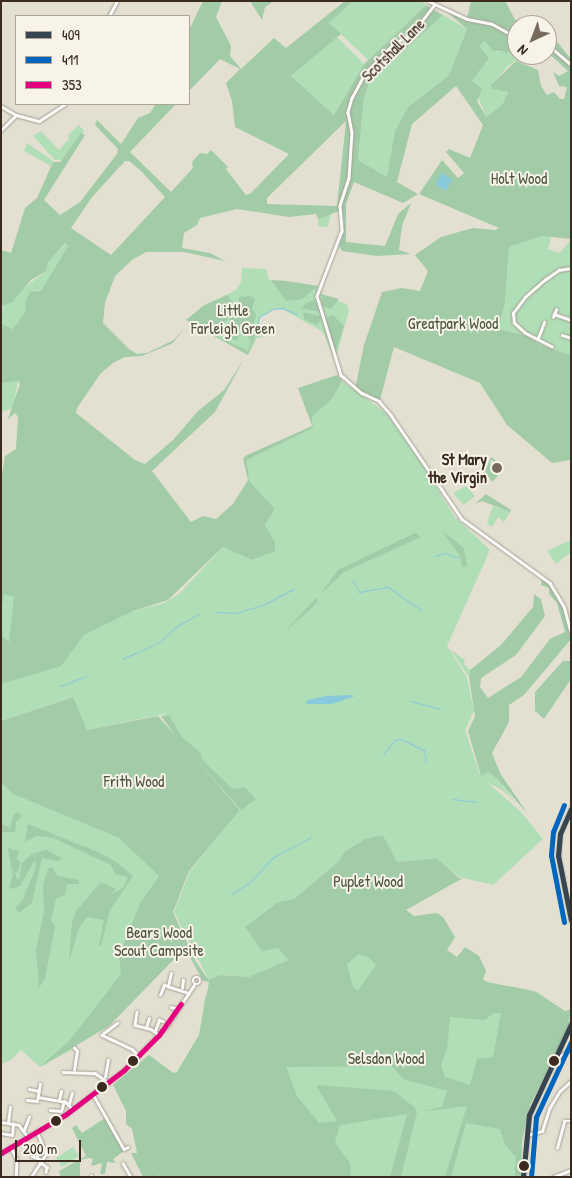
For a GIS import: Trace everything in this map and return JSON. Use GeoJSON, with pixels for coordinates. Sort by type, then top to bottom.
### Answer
{"type":"FeatureCollection","features":[{"type":"Feature","properties":{"kind":"street"},"geometry":{"type":"LineString","coordinates":[[111,15],[118,1]]}},
{"type":"Feature","properties":{"kind":"street"},"geometry":{"type":"LineString","coordinates":[[428,1],[434,6],[467,20],[492,24],[507,32]]}},
{"type":"Feature","properties":{"kind":"street","name":"Scotshall Lane"},"geometry":{"type":"LineString","coordinates":[[434,6],[412,34],[384,53],[356,89],[348,112],[352,132],[349,178],[341,212],[342,231],[337,249],[317,296],[338,370],[362,394],[379,401],[391,415],[462,519],[550,583],[564,606],[571,633]]}},
{"type":"Feature","properties":{"kind":"street"},"geometry":{"type":"LineString","coordinates":[[557,53],[571,65]]}},
{"type":"Feature","properties":{"kind":"street"},"geometry":{"type":"LineString","coordinates":[[1,106],[16,115],[39,121],[63,105]]}},
{"type":"Feature","properties":{"kind":"street"},"geometry":{"type":"LineString","coordinates":[[10,112],[10,118]]}},
{"type":"Feature","properties":{"kind":"street"},"geometry":{"type":"LineString","coordinates":[[1,130],[10,118],[16,115]]}},
{"type":"Feature","properties":{"kind":"street"},"geometry":{"type":"LineString","coordinates":[[552,347],[538,338],[525,333],[514,323],[513,313],[525,296],[546,279],[559,270],[571,268]]}},
{"type":"Feature","properties":{"kind":"street"},"geometry":{"type":"LineString","coordinates":[[554,314],[571,320]]}},
{"type":"Feature","properties":{"kind":"street"},"geometry":{"type":"LineString","coordinates":[[538,338],[544,322]]}},
{"type":"Feature","properties":{"kind":"street"},"geometry":{"type":"LineString","coordinates":[[562,335],[571,338]]}},
{"type":"Feature","properties":{"kind":"street"},"geometry":{"type":"LineString","coordinates":[[571,808],[558,850],[571,921]]}},
{"type":"Feature","properties":{"kind":"street"},"geometry":{"type":"LineString","coordinates":[[168,986],[170,973]]}},
{"type":"Feature","properties":{"kind":"street"},"geometry":{"type":"LineString","coordinates":[[182,989],[183,982],[188,984]]}},
{"type":"Feature","properties":{"kind":"street"},"geometry":{"type":"LineString","coordinates":[[1,1153],[37,1133],[73,1109],[139,1056],[159,1035],[194,985]]}},
{"type":"Feature","properties":{"kind":"street"},"geometry":{"type":"LineString","coordinates":[[160,995],[162,986],[182,989],[189,993]]}},
{"type":"Feature","properties":{"kind":"street"},"geometry":{"type":"LineString","coordinates":[[171,1007],[178,1009]]}},
{"type":"Feature","properties":{"kind":"street"},"geometry":{"type":"LineString","coordinates":[[137,1012],[134,1026],[155,1031],[159,1035]]}},
{"type":"Feature","properties":{"kind":"street"},"geometry":{"type":"LineString","coordinates":[[140,1031],[145,1028],[149,1018]]}},
{"type":"Feature","properties":{"kind":"street"},"geometry":{"type":"LineString","coordinates":[[155,1031],[159,1020],[163,1021]]}},
{"type":"Feature","properties":{"kind":"street"},"geometry":{"type":"LineString","coordinates":[[524,1177],[526,1135],[534,1099],[557,1058],[571,1022]]}},
{"type":"Feature","properties":{"kind":"street"},"geometry":{"type":"LineString","coordinates":[[118,1023],[102,1035],[121,1044],[139,1056]]}},
{"type":"Feature","properties":{"kind":"street"},"geometry":{"type":"LineString","coordinates":[[117,1047],[121,1044]]}},
{"type":"Feature","properties":{"kind":"street"},"geometry":{"type":"LineString","coordinates":[[63,1072],[73,1074],[77,1051],[74,1048]]}},
{"type":"Feature","properties":{"kind":"street"},"geometry":{"type":"LineString","coordinates":[[557,1058],[571,1049]]}},
{"type":"Feature","properties":{"kind":"street"},"geometry":{"type":"LineString","coordinates":[[104,1077],[108,1060]]}},
{"type":"Feature","properties":{"kind":"street"},"geometry":{"type":"LineString","coordinates":[[74,1070],[104,1077],[108,1082]]}},
{"type":"Feature","properties":{"kind":"street"},"geometry":{"type":"LineString","coordinates":[[526,1135],[542,1131],[549,1109],[560,1090],[571,1081]]}},
{"type":"Feature","properties":{"kind":"street"},"geometry":{"type":"LineString","coordinates":[[27,1100],[37,1101],[40,1084]]}},
{"type":"Feature","properties":{"kind":"street"},"geometry":{"type":"LineString","coordinates":[[29,1089],[39,1091]]}},
{"type":"Feature","properties":{"kind":"street"},"geometry":{"type":"LineString","coordinates":[[60,1100],[61,1092]]}},
{"type":"Feature","properties":{"kind":"street"},"geometry":{"type":"LineString","coordinates":[[69,1104],[72,1093]]}},
{"type":"Feature","properties":{"kind":"street"},"geometry":{"type":"LineString","coordinates":[[93,1094],[124,1149],[128,1147]]}},
{"type":"Feature","properties":{"kind":"street"},"geometry":{"type":"LineString","coordinates":[[38,1097],[64,1101],[73,1109]]}},
{"type":"Feature","properties":{"kind":"street"},"geometry":{"type":"LineString","coordinates":[[50,1110],[61,1111],[64,1101]]}},
{"type":"Feature","properties":{"kind":"street"},"geometry":{"type":"LineString","coordinates":[[8,1123],[10,1107]]}},
{"type":"Feature","properties":{"kind":"street"},"geometry":{"type":"LineString","coordinates":[[24,1130],[30,1117]]}},
{"type":"Feature","properties":{"kind":"street"},"geometry":{"type":"LineString","coordinates":[[557,1148],[564,1121],[571,1121]]}},
{"type":"Feature","properties":{"kind":"street"},"geometry":{"type":"LineString","coordinates":[[1,1122],[14,1124],[24,1130],[29,1137]]}},
{"type":"Feature","properties":{"kind":"street"},"geometry":{"type":"LineString","coordinates":[[1,1133],[12,1135],[14,1124]]}},
{"type":"Feature","properties":{"kind":"street"},"geometry":{"type":"LineString","coordinates":[[31,1177],[41,1161],[45,1149],[37,1133]]}},
{"type":"Feature","properties":{"kind":"street"},"geometry":{"type":"LineString","coordinates":[[11,1148],[17,1160],[16,1177]]}},
{"type":"Feature","properties":{"kind":"street"},"geometry":{"type":"LineString","coordinates":[[37,1156],[41,1150]]}},
{"type":"Feature","properties":{"kind":"street"},"geometry":{"type":"LineString","coordinates":[[32,1156],[37,1156]]}},
{"type":"Feature","properties":{"kind":"street"},"geometry":{"type":"LineString","coordinates":[[37,1156],[47,1167],[46,1172]]}},
{"type":"Feature","properties":{"kind":"street"},"geometry":{"type":"LineString","coordinates":[[123,1163],[131,1177]]}},
{"type":"Feature","properties":{"kind":"street"},"geometry":{"type":"LineString","coordinates":[[552,1177],[571,1170]]}},
{"type":"Feature","properties":{"kind":"green space"},"geometry":{"type":"Polygon","coordinates":[[[203,1],[222,1],[216,17],[231,46],[230,56],[241,69],[274,38],[286,48],[345,1],[353,1],[329,23],[341,34],[291,76],[334,115],[364,64],[426,5],[443,15],[369,83],[364,98],[358,160],[387,177],[395,131],[408,107],[449,75],[467,29],[447,12],[473,22],[492,25],[507,34],[506,54],[504,51],[493,51],[485,41],[479,46],[489,58],[472,81],[482,89],[477,101],[486,117],[502,105],[508,92],[493,89],[491,85],[512,65],[526,65],[538,70],[541,86],[547,95],[554,92],[560,99],[564,99],[567,87],[559,86],[553,72],[559,76],[568,71],[557,61],[557,54],[571,67],[571,239],[542,236],[509,247],[505,303],[498,329],[528,336],[540,345],[571,355],[571,460],[552,463],[507,425],[480,383],[394,347],[379,404],[355,389],[364,345],[382,292],[402,288],[420,291],[428,271],[415,255],[441,237],[473,228],[495,230],[499,228],[419,194],[442,160],[458,178],[464,173],[446,152],[449,149],[470,158],[483,125],[456,86],[412,124],[397,182],[418,194],[403,203],[354,182],[346,204],[346,242],[385,246],[398,214],[411,203],[402,226],[399,250],[411,254],[377,256],[342,251],[339,246],[344,224],[342,210],[318,219],[316,214],[289,217],[237,209],[200,218],[197,225],[184,233],[182,248],[210,253],[225,261],[184,252],[146,252],[132,260],[115,276],[105,303],[103,323],[129,349],[137,354],[147,353],[174,340],[186,326],[173,343],[142,356],[125,357],[113,363],[101,373],[77,408],[76,413],[135,460],[145,464],[173,440],[198,411],[224,390],[244,359],[215,412],[152,471],[191,522],[203,516],[216,519],[233,504],[248,480],[243,459],[245,456],[312,426],[298,388],[337,375],[342,381],[333,398],[312,417],[313,428],[247,460],[249,481],[275,509],[265,525],[275,542],[275,551],[252,560],[223,547],[168,600],[133,611],[84,635],[61,666],[1,684],[1,622],[3,637],[9,642],[14,596],[4,595],[1,613],[1,481],[5,456],[16,449],[18,417],[15,413],[8,419],[20,384],[18,381],[1,383],[1,324],[13,329],[26,311],[25,302],[31,291],[41,291],[68,246],[65,243],[48,263],[46,271],[31,280],[12,302],[1,306],[1,250],[11,253],[25,208],[37,198],[53,162],[60,162],[81,133],[85,135],[44,200],[60,215],[80,202],[117,154],[118,149],[95,125],[97,120],[121,144],[138,118],[150,113],[155,105],[175,105],[130,152],[171,192],[193,168],[192,162],[200,153],[207,154],[211,150],[228,167],[226,169],[246,195],[251,193],[289,154],[235,127],[232,101],[226,83],[240,69],[220,59],[190,90],[190,28],[203,1]],[[346,121],[267,198],[267,204],[337,206],[346,121]],[[125,161],[92,197],[71,228],[111,255],[165,197],[129,161],[125,161]]]}},
{"type":"Feature","properties":{"kind":"green space"},"geometry":{"type":"Polygon","coordinates":[[[250,1],[274,1],[265,7],[262,20],[250,1]]]}},
{"type":"Feature","properties":{"kind":"green space"},"geometry":{"type":"Polygon","coordinates":[[[353,1],[421,1],[426,5],[368,60],[329,23],[353,1]]]}},
{"type":"Feature","properties":{"kind":"green space"},"geometry":{"type":"Polygon","coordinates":[[[471,1],[505,1],[513,15],[507,15],[507,31],[493,23],[467,18],[471,1]]]}},
{"type":"Feature","properties":{"kind":"green space"},"geometry":{"type":"Polygon","coordinates":[[[443,15],[467,29],[449,75],[408,107],[395,131],[388,178],[358,160],[364,98],[369,83],[443,15]]]}},
{"type":"Feature","properties":{"kind":"green space"},"geometry":{"type":"Polygon","coordinates":[[[337,37],[364,64],[334,115],[291,76],[337,37]]]}},
{"type":"Feature","properties":{"kind":"green space"},"geometry":{"type":"Polygon","coordinates":[[[485,41],[496,52],[507,50],[507,65],[509,65],[494,82],[493,89],[508,91],[502,105],[486,117],[472,81],[487,61],[478,46],[485,41]]]}},
{"type":"Feature","properties":{"kind":"green space"},"geometry":{"type":"Polygon","coordinates":[[[557,42],[571,59],[571,63],[557,51],[557,42]]]}},
{"type":"Feature","properties":{"kind":"green space"},"geometry":{"type":"Polygon","coordinates":[[[79,125],[84,131],[61,160],[55,160],[33,136],[41,131],[59,150],[69,139],[68,135],[79,125]]]}},
{"type":"Feature","properties":{"kind":"green space"},"geometry":{"type":"Polygon","coordinates":[[[27,143],[53,161],[51,166],[24,151],[27,143]]]}},
{"type":"Feature","properties":{"kind":"green space"},"geometry":{"type":"Polygon","coordinates":[[[331,213],[328,227],[318,226],[318,219],[331,213]]]}},
{"type":"Feature","properties":{"kind":"green space"},"geometry":{"type":"Polygon","coordinates":[[[542,236],[551,237],[548,249],[560,253],[571,239],[571,355],[540,345],[528,336],[498,329],[505,303],[509,247],[542,236]]]}},
{"type":"Feature","properties":{"kind":"green space"},"geometry":{"type":"Polygon","coordinates":[[[66,243],[68,246],[55,269],[41,291],[33,290],[26,311],[13,329],[1,324],[3,304],[46,271],[48,263],[66,243]]]}},
{"type":"Feature","properties":{"kind":"green space","name":"Little Farleigh Green"},"geometry":{"type":"Polygon","coordinates":[[[242,268],[266,269],[269,280],[318,286],[321,294],[346,304],[349,310],[336,357],[333,357],[323,332],[284,310],[273,309],[260,317],[258,328],[261,331],[268,329],[271,334],[257,338],[248,355],[187,321],[203,306],[236,290],[241,282],[242,268]]]}},
{"type":"Feature","properties":{"kind":"green space"},"geometry":{"type":"Polygon","coordinates":[[[271,280],[318,286],[302,299],[286,301],[271,280]]]}},
{"type":"Feature","properties":{"kind":"green space"},"geometry":{"type":"Polygon","coordinates":[[[321,294],[339,299],[331,309],[322,306],[321,294]]]}},
{"type":"Feature","properties":{"kind":"green space"},"geometry":{"type":"Polygon","coordinates":[[[227,295],[238,309],[239,297],[251,296],[255,299],[252,309],[256,315],[254,324],[257,332],[248,355],[186,320],[203,306],[227,295]],[[229,317],[217,330],[216,336],[248,351],[251,340],[240,331],[234,331],[239,337],[236,341],[220,333],[230,329],[229,317]]]}},
{"type":"Feature","properties":{"kind":"green space"},"geometry":{"type":"Polygon","coordinates":[[[314,300],[321,312],[301,308],[307,303],[314,300]]]}},
{"type":"Feature","properties":{"kind":"green space"},"geometry":{"type":"Polygon","coordinates":[[[303,312],[320,316],[321,320],[317,325],[304,319],[303,312]]]}},
{"type":"Feature","properties":{"kind":"green space"},"geometry":{"type":"Polygon","coordinates":[[[333,315],[344,326],[335,354],[325,319],[333,315]]]}},
{"type":"Feature","properties":{"kind":"green space"},"geometry":{"type":"Polygon","coordinates":[[[18,381],[13,408],[1,412],[1,383],[18,381]]]}},
{"type":"Feature","properties":{"kind":"green space"},"geometry":{"type":"Polygon","coordinates":[[[342,381],[385,412],[414,451],[454,516],[490,550],[447,646],[467,677],[474,711],[465,730],[480,775],[488,772],[496,778],[516,803],[502,790],[488,783],[521,812],[543,839],[493,885],[459,877],[437,858],[397,862],[383,835],[365,839],[345,851],[338,862],[294,899],[278,902],[246,927],[250,935],[279,949],[288,960],[249,977],[220,975],[209,980],[174,912],[190,871],[240,809],[176,737],[161,716],[169,713],[87,730],[72,697],[1,721],[1,505],[129,612],[164,603],[179,594],[223,547],[252,560],[275,551],[275,542],[265,525],[275,509],[249,481],[247,460],[313,428],[312,417],[333,398],[342,381]]]}},
{"type":"Feature","properties":{"kind":"green space"},"geometry":{"type":"Polygon","coordinates":[[[491,457],[506,468],[491,460],[490,464],[498,476],[492,482],[485,471],[491,457]]]}},
{"type":"Feature","properties":{"kind":"green space"},"geometry":{"type":"Polygon","coordinates":[[[466,486],[475,496],[464,505],[453,493],[466,486]]]}},
{"type":"Feature","properties":{"kind":"green space"},"geometry":{"type":"Polygon","coordinates":[[[486,494],[511,510],[510,512],[482,501],[475,504],[486,494]]]}},
{"type":"Feature","properties":{"kind":"green space"},"geometry":{"type":"Polygon","coordinates":[[[493,506],[510,512],[504,522],[498,517],[492,527],[487,523],[493,506]]]}},
{"type":"Feature","properties":{"kind":"green space"},"geometry":{"type":"Polygon","coordinates":[[[442,531],[464,548],[467,567],[462,566],[460,556],[442,531]]]}},
{"type":"Feature","properties":{"kind":"green space"},"geometry":{"type":"Polygon","coordinates":[[[415,533],[421,537],[344,572],[320,595],[338,570],[415,533]]]}},
{"type":"Feature","properties":{"kind":"green space"},"geometry":{"type":"Polygon","coordinates":[[[571,540],[571,552],[556,564],[547,551],[571,540]]]}},
{"type":"Feature","properties":{"kind":"green space"},"geometry":{"type":"Polygon","coordinates":[[[542,578],[549,583],[564,608],[571,639],[524,695],[509,705],[509,722],[492,753],[500,773],[528,814],[496,778],[488,772],[481,776],[468,731],[475,716],[469,677],[470,670],[501,645],[533,607],[534,594],[541,599],[545,616],[516,655],[481,678],[480,687],[488,698],[521,677],[550,639],[565,632],[557,603],[549,594],[549,588],[541,585],[542,578]]]}},
{"type":"Feature","properties":{"kind":"green space"},"geometry":{"type":"Polygon","coordinates":[[[316,598],[318,601],[312,608],[285,631],[316,598]]]}},
{"type":"Feature","properties":{"kind":"green space"},"geometry":{"type":"Polygon","coordinates":[[[450,649],[465,660],[464,664],[470,670],[469,677],[450,649]]]}},
{"type":"Feature","properties":{"kind":"green space"},"geometry":{"type":"Polygon","coordinates":[[[563,661],[571,661],[571,679],[544,719],[535,711],[535,692],[563,661]]]}},
{"type":"Feature","properties":{"kind":"green space"},"geometry":{"type":"Polygon","coordinates":[[[73,697],[87,730],[158,716],[240,810],[189,871],[173,912],[196,962],[209,980],[220,975],[249,977],[288,960],[278,948],[262,951],[245,927],[278,902],[294,899],[338,862],[345,851],[365,839],[383,835],[397,862],[437,858],[459,878],[463,878],[406,910],[414,916],[437,913],[443,917],[455,937],[447,950],[457,957],[465,947],[479,956],[486,971],[483,979],[487,982],[534,991],[565,1011],[571,1009],[568,1029],[530,1105],[522,1140],[521,1175],[515,1176],[516,1157],[505,1145],[500,1129],[466,1123],[451,1177],[445,1177],[467,1106],[420,1112],[442,1107],[447,1091],[403,1079],[392,1066],[286,1067],[297,1096],[319,1123],[337,1121],[316,1085],[394,1091],[414,1107],[417,1112],[401,1177],[390,1177],[407,1114],[340,1125],[335,1142],[350,1163],[351,1177],[160,1177],[158,1173],[159,1177],[143,1177],[131,1153],[137,1153],[132,1129],[126,1124],[126,1111],[113,1085],[149,1055],[173,1073],[177,1072],[199,1035],[209,982],[203,981],[185,948],[109,1026],[40,1067],[70,1040],[121,974],[119,956],[140,903],[159,876],[119,838],[13,794],[1,782],[1,721],[73,697]],[[359,954],[347,964],[353,987],[358,991],[376,965],[368,957],[359,954]],[[493,1013],[485,1020],[450,1017],[447,1049],[441,1065],[445,1077],[470,1085],[477,1059],[493,1057],[501,1013],[493,1013]]]}},
{"type":"Feature","properties":{"kind":"green space"},"geometry":{"type":"Polygon","coordinates":[[[169,715],[182,737],[201,753],[202,760],[233,789],[245,787],[256,799],[241,810],[176,737],[162,717],[169,715]]]}},
{"type":"Feature","properties":{"kind":"green space"},"geometry":{"type":"Polygon","coordinates":[[[1,781],[13,794],[119,838],[155,869],[161,880],[125,968],[73,1049],[40,1067],[21,1050],[11,1060],[1,1064],[1,781]]]}},
{"type":"Feature","properties":{"kind":"green space"},"geometry":{"type":"Polygon","coordinates":[[[18,812],[22,816],[16,822],[15,832],[1,832],[1,824],[10,828],[13,815],[18,812]]]}},
{"type":"Feature","properties":{"kind":"green space"},"geometry":{"type":"Polygon","coordinates":[[[28,824],[96,851],[115,861],[133,876],[110,910],[101,946],[99,945],[104,920],[87,917],[78,930],[69,963],[72,922],[76,911],[101,882],[116,889],[110,895],[123,888],[128,877],[115,874],[111,865],[53,838],[36,836],[25,842],[28,824]]]}},
{"type":"Feature","properties":{"kind":"green space"},"geometry":{"type":"Polygon","coordinates":[[[8,848],[19,851],[17,859],[21,863],[17,873],[11,867],[8,848]]]}},
{"type":"Feature","properties":{"kind":"green space"},"geometry":{"type":"Polygon","coordinates":[[[47,850],[62,858],[58,861],[42,858],[32,903],[19,913],[15,908],[22,901],[36,868],[34,853],[47,850]]]}},
{"type":"Feature","properties":{"kind":"green space"},"geometry":{"type":"Polygon","coordinates":[[[33,853],[35,860],[20,886],[13,889],[9,887],[13,875],[11,867],[16,874],[16,878],[19,879],[22,863],[33,853]]]}},
{"type":"Feature","properties":{"kind":"green space"},"geometry":{"type":"Polygon","coordinates":[[[52,867],[58,876],[79,880],[79,884],[67,884],[65,895],[56,899],[51,920],[55,927],[45,978],[39,988],[36,950],[44,911],[43,884],[48,869],[52,867]]]}},
{"type":"Feature","properties":{"kind":"green space","name":"Selsdon Wood"},"geometry":{"type":"Polygon","coordinates":[[[350,940],[473,974],[488,983],[539,993],[567,1013],[548,1070],[530,1105],[522,1140],[521,1177],[160,1177],[115,1083],[149,1055],[173,1073],[177,1072],[199,1035],[205,997],[350,940]]]}},
{"type":"Feature","properties":{"kind":"green space"},"geometry":{"type":"Polygon","coordinates":[[[105,1118],[124,1151],[113,1159],[116,1163],[107,1162],[105,1174],[100,1174],[102,1163],[91,1166],[93,1159],[80,1160],[80,1177],[61,1177],[59,1171],[86,1156],[72,1128],[76,1125],[82,1133],[105,1118]]]}},
{"type":"Feature","properties":{"kind":"green space"},"geometry":{"type":"Polygon","coordinates":[[[73,1147],[79,1156],[62,1167],[56,1158],[73,1147]]]}},
{"type":"Feature","properties":{"kind":"water"},"geometry":{"type":"Polygon","coordinates":[[[442,173],[452,179],[446,191],[435,184],[442,173]]]}},
{"type":"Feature","properties":{"kind":"water"},"geometry":{"type":"Polygon","coordinates":[[[326,696],[355,696],[332,704],[306,704],[307,700],[326,696]]]}},
{"type":"Feature","properties":{"kind":"waterway"},"geometry":{"type":"LineString","coordinates":[[261,332],[257,326],[259,317],[273,309],[282,308],[297,314]]}},
{"type":"Feature","properties":{"kind":"waterway"},"geometry":{"type":"LineString","coordinates":[[434,556],[445,553],[459,558]]}},
{"type":"Feature","properties":{"kind":"waterway"},"geometry":{"type":"LineString","coordinates":[[353,581],[359,592],[388,587],[421,610]]}},
{"type":"Feature","properties":{"kind":"waterway"},"geometry":{"type":"LineString","coordinates":[[216,612],[236,613],[265,604],[293,589]]}},
{"type":"Feature","properties":{"kind":"waterway"},"geometry":{"type":"LineString","coordinates":[[122,659],[158,643],[177,626],[199,614]]}},
{"type":"Feature","properties":{"kind":"waterway"},"geometry":{"type":"LineString","coordinates":[[60,686],[86,676]]}},
{"type":"Feature","properties":{"kind":"waterway"},"geometry":{"type":"LineString","coordinates":[[410,701],[440,709]]}},
{"type":"Feature","properties":{"kind":"waterway"},"geometry":{"type":"LineString","coordinates":[[383,754],[395,740],[401,739],[424,750],[426,762]]}},
{"type":"Feature","properties":{"kind":"waterway"},"geometry":{"type":"LineString","coordinates":[[453,799],[477,802]]}},
{"type":"Feature","properties":{"kind":"waterway"},"geometry":{"type":"LineString","coordinates":[[231,894],[250,882],[272,858],[311,837]]}},
{"type":"Feature","properties":{"kind":"transit line","name":"411"},"geometry":{"type":"LineString","coordinates":[[564,805],[553,832],[551,855],[564,922]]}},
{"type":"Feature","properties":{"kind":"transit line","name":"409"},"geometry":{"type":"LineString","coordinates":[[571,809],[560,834],[558,855],[571,920]]}},
{"type":"Feature","properties":{"kind":"transit line","name":"353"},"geometry":{"type":"LineString","coordinates":[[1,1153],[65,1115],[124,1070],[159,1035],[181,1004]]}},
{"type":"Feature","properties":{"kind":"transit line","name":"409"},"geometry":{"type":"LineString","coordinates":[[523,1177],[529,1115],[571,1024]]}},
{"type":"Feature","properties":{"kind":"transit line","name":"411"},"geometry":{"type":"LineString","coordinates":[[531,1177],[536,1117],[571,1042]]}},
{"type":"Feature","properties":{"kind":"place","name":"St Mary the Virgin"},"geometry":{"type":"Point","coordinates":[497,468]}},
{"type":"Feature","properties":{"kind":"park label","name":"Holt Wood"},"geometry":{"type":"Point","coordinates":[519,178]}},
{"type":"Feature","properties":{"kind":"park label","name":"Greatpark Wood"},"geometry":{"type":"Point","coordinates":[453,323]}},
{"type":"Feature","properties":{"kind":"park label","name":"Frith Wood"},"geometry":{"type":"Point","coordinates":[134,781]}},
{"type":"Feature","properties":{"kind":"park label","name":"Puplet Wood"},"geometry":{"type":"Point","coordinates":[368,881]}},
{"type":"Feature","properties":{"kind":"park label","name":"Bears Wood Scout Campsite"},"geometry":{"type":"Point","coordinates":[159,941]}}]}
